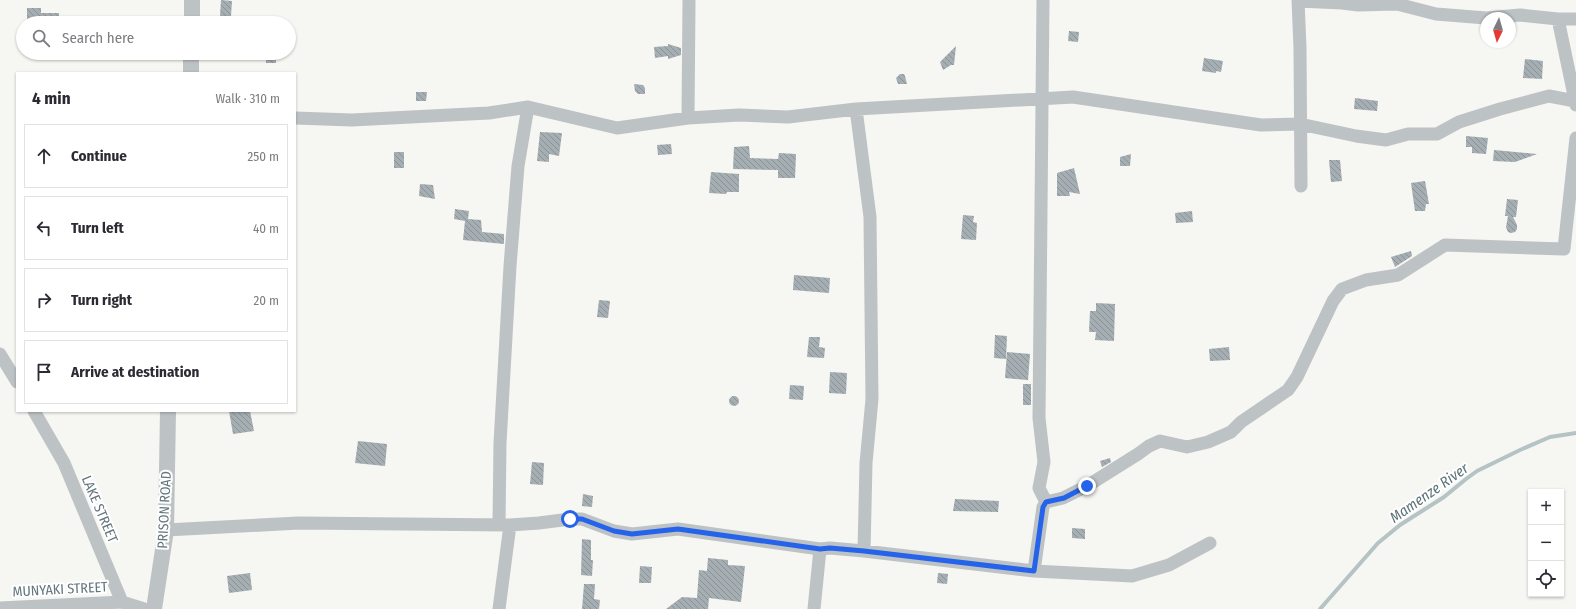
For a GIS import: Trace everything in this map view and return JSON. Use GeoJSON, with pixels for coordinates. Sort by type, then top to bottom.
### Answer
{"type":"FeatureCollection","features":[{"type":"Feature","properties":{"kind":"street"},"geometry":{"type":"LineString","coordinates":[[192,0],[192,16]]}},
{"type":"Feature","properties":{"kind":"street"},"geometry":{"type":"LineString","coordinates":[[688,118],[689,0]]}},
{"type":"Feature","properties":{"kind":"street"},"geometry":{"type":"LineString","coordinates":[[1043,0],[1039,418],[1044,462],[1039,488],[1046,502]]}},
{"type":"Feature","properties":{"kind":"street"},"geometry":{"type":"LineString","coordinates":[[1301,186],[1300,48],[1298,1],[1358,5],[1397,4],[1436,14],[1480,18]]}},
{"type":"Feature","properties":{"kind":"street"},"geometry":{"type":"LineString","coordinates":[[1516,15],[1576,19]]}},
{"type":"Feature","properties":{"kind":"street"},"geometry":{"type":"LineString","coordinates":[[296,118],[352,120],[489,112],[528,107],[617,128],[688,118],[739,115],[788,117],[856,109],[1073,97],[1260,125],[1300,124],[1356,136],[1386,140],[1408,134],[1437,134],[1459,122],[1549,96],[1576,103],[1558,19]]}},
{"type":"Feature","properties":{"kind":"street"},"geometry":{"type":"LineString","coordinates":[[191,60],[191,72]]}},
{"type":"Feature","properties":{"kind":"street"},"geometry":{"type":"LineString","coordinates":[[499,609],[505,524],[500,443],[510,266],[518,166],[528,107]]}},
{"type":"Feature","properties":{"kind":"street"},"geometry":{"type":"LineString","coordinates":[[856,109],[870,217],[872,399],[866,462],[864,551]]}},
{"type":"Feature","properties":{"kind":"street"},"geometry":{"type":"LineString","coordinates":[[1034,571],[1043,507],[1046,502],[1064,498],[1087,486],[1149,446],[1160,441],[1187,447],[1208,442],[1231,432],[1241,422],[1288,390],[1297,376],[1334,301],[1342,288],[1366,280],[1398,275],[1445,245],[1564,249],[1576,138]]}},
{"type":"Feature","properties":{"kind":"street"},"geometry":{"type":"LineString","coordinates":[[0,354],[16,380]]}},
{"type":"Feature","properties":{"kind":"street","name":"LAKE STREET"},"geometry":{"type":"LineString","coordinates":[[35,412],[64,463],[122,602]]}},
{"type":"Feature","properties":{"kind":"street","name":"PRISON ROAD"},"geometry":{"type":"LineString","coordinates":[[154,609],[166,530],[168,412]]}},
{"type":"Feature","properties":{"kind":"street"},"geometry":{"type":"LineString","coordinates":[[166,530],[299,524],[539,524],[570,519],[582,519],[614,531],[632,534],[678,529],[820,549],[830,548],[864,551],[1034,571],[1132,576],[1169,565],[1210,543]]}},
{"type":"Feature","properties":{"kind":"street"},"geometry":{"type":"LineString","coordinates":[[814,609],[820,549]]}},
{"type":"Feature","properties":{"kind":"street"},"geometry":{"type":"LineString","coordinates":[[122,602],[144,609]]}},
{"type":"Feature","properties":{"kind":"street","name":"MUNYAKI STREET"},"geometry":{"type":"LineString","coordinates":[[0,608],[122,602]]}},
{"type":"Feature","properties":{"kind":"building"},"geometry":{"type":"Polygon","coordinates":[[[221,0],[232,1],[231,16],[220,16],[221,0]]]}},
{"type":"Feature","properties":{"kind":"building"},"geometry":{"type":"Polygon","coordinates":[[[27,8],[41,8],[41,13],[59,13],[59,16],[27,16],[27,8]]]}},
{"type":"Feature","properties":{"kind":"building"},"geometry":{"type":"Polygon","coordinates":[[[1069,31],[1079,32],[1078,42],[1068,41],[1069,31]]]}},
{"type":"Feature","properties":{"kind":"building"},"geometry":{"type":"Polygon","coordinates":[[[668,44],[681,48],[681,55],[668,59],[668,56],[655,58],[654,47],[668,46],[668,44]]]}},
{"type":"Feature","properties":{"kind":"building"},"geometry":{"type":"Polygon","coordinates":[[[956,46],[954,65],[951,65],[943,70],[940,62],[956,46]]]}},
{"type":"Feature","properties":{"kind":"building"},"geometry":{"type":"Polygon","coordinates":[[[1204,58],[1223,61],[1221,72],[1216,71],[1216,73],[1202,71],[1204,58]]]}},
{"type":"Feature","properties":{"kind":"building"},"geometry":{"type":"Polygon","coordinates":[[[1525,59],[1543,61],[1542,79],[1523,78],[1525,59]]]}},
{"type":"Feature","properties":{"kind":"building"},"geometry":{"type":"Polygon","coordinates":[[[266,60],[276,60],[276,63],[266,63],[266,60]]]}},
{"type":"Feature","properties":{"kind":"building"},"geometry":{"type":"Polygon","coordinates":[[[900,74],[904,74],[907,84],[898,84],[896,78],[900,74]]]}},
{"type":"Feature","properties":{"kind":"building"},"geometry":{"type":"Polygon","coordinates":[[[634,84],[643,85],[645,88],[645,94],[638,94],[635,91],[634,84]]]}},
{"type":"Feature","properties":{"kind":"building"},"geometry":{"type":"Polygon","coordinates":[[[416,92],[427,92],[426,101],[416,101],[416,92]]]}},
{"type":"Feature","properties":{"kind":"building"},"geometry":{"type":"Polygon","coordinates":[[[1355,98],[1378,101],[1377,111],[1354,109],[1355,98]]]}},
{"type":"Feature","properties":{"kind":"building"},"geometry":{"type":"Polygon","coordinates":[[[540,132],[562,133],[559,156],[549,154],[549,162],[537,161],[540,132]]]}},
{"type":"Feature","properties":{"kind":"building"},"geometry":{"type":"Polygon","coordinates":[[[1466,136],[1488,138],[1486,154],[1472,153],[1472,147],[1466,147],[1466,136]]]}},
{"type":"Feature","properties":{"kind":"building"},"geometry":{"type":"Polygon","coordinates":[[[671,144],[672,154],[658,155],[657,145],[671,144]]]}},
{"type":"Feature","properties":{"kind":"building"},"geometry":{"type":"Polygon","coordinates":[[[749,146],[750,158],[778,159],[779,153],[796,154],[795,178],[778,178],[778,170],[733,169],[734,147],[749,146]]]}},
{"type":"Feature","properties":{"kind":"building"},"geometry":{"type":"Polygon","coordinates":[[[1494,150],[1537,154],[1515,162],[1493,161],[1494,150]]]}},
{"type":"Feature","properties":{"kind":"building"},"geometry":{"type":"Polygon","coordinates":[[[394,152],[404,152],[404,168],[394,168],[394,152]]]}},
{"type":"Feature","properties":{"kind":"building"},"geometry":{"type":"Polygon","coordinates":[[[1131,154],[1130,166],[1120,166],[1120,157],[1131,154]]]}},
{"type":"Feature","properties":{"kind":"building"},"geometry":{"type":"Polygon","coordinates":[[[1329,160],[1340,160],[1342,181],[1331,182],[1329,160]]]}},
{"type":"Feature","properties":{"kind":"building"},"geometry":{"type":"Polygon","coordinates":[[[1074,168],[1080,194],[1069,192],[1070,196],[1057,196],[1057,173],[1074,168]]]}},
{"type":"Feature","properties":{"kind":"building"},"geometry":{"type":"Polygon","coordinates":[[[711,172],[739,174],[739,192],[727,192],[726,194],[709,193],[711,172]]]}},
{"type":"Feature","properties":{"kind":"building"},"geometry":{"type":"Polygon","coordinates":[[[1425,181],[1429,204],[1426,204],[1425,211],[1415,211],[1411,183],[1425,181]]]}},
{"type":"Feature","properties":{"kind":"building"},"geometry":{"type":"Polygon","coordinates":[[[420,184],[433,185],[435,199],[419,196],[420,184]]]}},
{"type":"Feature","properties":{"kind":"building"},"geometry":{"type":"Polygon","coordinates":[[[1507,199],[1518,200],[1516,217],[1513,217],[1517,225],[1517,229],[1515,232],[1511,233],[1508,232],[1506,227],[1508,216],[1505,216],[1507,199]]]}},
{"type":"Feature","properties":{"kind":"building"},"geometry":{"type":"Polygon","coordinates":[[[455,209],[469,211],[468,219],[481,220],[482,232],[504,234],[504,244],[463,240],[465,221],[454,219],[455,209]]]}},
{"type":"Feature","properties":{"kind":"building"},"geometry":{"type":"Polygon","coordinates":[[[1192,211],[1193,222],[1176,223],[1175,213],[1192,211]]]}},
{"type":"Feature","properties":{"kind":"building"},"geometry":{"type":"Polygon","coordinates":[[[963,215],[974,216],[973,222],[977,223],[976,240],[961,239],[963,215]]]}},
{"type":"Feature","properties":{"kind":"building"},"geometry":{"type":"Polygon","coordinates":[[[1411,251],[1412,256],[1395,267],[1391,257],[1411,251]]]}},
{"type":"Feature","properties":{"kind":"building"},"geometry":{"type":"Polygon","coordinates":[[[794,275],[830,278],[829,293],[793,290],[794,275]]]}},
{"type":"Feature","properties":{"kind":"building"},"geometry":{"type":"Polygon","coordinates":[[[599,300],[610,301],[608,318],[597,317],[599,300]]]}},
{"type":"Feature","properties":{"kind":"building"},"geometry":{"type":"Polygon","coordinates":[[[1096,303],[1115,304],[1114,341],[1095,340],[1096,332],[1089,332],[1090,311],[1096,311],[1096,303]]]}},
{"type":"Feature","properties":{"kind":"building"},"geometry":{"type":"Polygon","coordinates":[[[995,335],[1007,336],[1006,359],[994,358],[995,335]]]}},
{"type":"Feature","properties":{"kind":"building"},"geometry":{"type":"Polygon","coordinates":[[[809,337],[820,337],[819,347],[825,348],[824,358],[807,357],[809,337]]]}},
{"type":"Feature","properties":{"kind":"building"},"geometry":{"type":"Polygon","coordinates":[[[1229,347],[1230,360],[1210,361],[1209,349],[1229,347]]]}},
{"type":"Feature","properties":{"kind":"building"},"geometry":{"type":"Polygon","coordinates":[[[1007,352],[1030,354],[1028,380],[1005,378],[1007,352]]]}},
{"type":"Feature","properties":{"kind":"building"},"geometry":{"type":"Polygon","coordinates":[[[830,372],[847,373],[846,394],[829,393],[830,372]]]}},
{"type":"Feature","properties":{"kind":"building"},"geometry":{"type":"Polygon","coordinates":[[[1023,384],[1031,384],[1031,405],[1023,405],[1023,384]]]}},
{"type":"Feature","properties":{"kind":"building"},"geometry":{"type":"Polygon","coordinates":[[[790,385],[804,386],[803,400],[789,399],[790,385]]]}},
{"type":"Feature","properties":{"kind":"building"},"geometry":{"type":"Polygon","coordinates":[[[732,396],[736,396],[738,397],[738,405],[732,406],[729,403],[729,399],[732,396]]]}},
{"type":"Feature","properties":{"kind":"building"},"geometry":{"type":"Polygon","coordinates":[[[229,412],[250,412],[254,431],[233,434],[229,412]]]}},
{"type":"Feature","properties":{"kind":"building"},"geometry":{"type":"Polygon","coordinates":[[[358,441],[387,444],[385,466],[355,463],[358,441]]]}},
{"type":"Feature","properties":{"kind":"building"},"geometry":{"type":"Polygon","coordinates":[[[1110,458],[1111,462],[1102,467],[1100,461],[1110,458]]]}},
{"type":"Feature","properties":{"kind":"building"},"geometry":{"type":"Polygon","coordinates":[[[532,462],[544,463],[543,485],[530,484],[532,462]]]}},
{"type":"Feature","properties":{"kind":"building"},"geometry":{"type":"Polygon","coordinates":[[[583,494],[593,496],[592,507],[582,506],[583,494]]]}},
{"type":"Feature","properties":{"kind":"building"},"geometry":{"type":"Polygon","coordinates":[[[955,499],[999,501],[998,512],[953,511],[955,499]]]}},
{"type":"Feature","properties":{"kind":"building"},"geometry":{"type":"Polygon","coordinates":[[[1072,528],[1085,529],[1085,539],[1072,538],[1072,528]]]}},
{"type":"Feature","properties":{"kind":"building"},"geometry":{"type":"Polygon","coordinates":[[[582,539],[591,540],[591,560],[593,560],[592,576],[581,575],[582,539]]]}},
{"type":"Feature","properties":{"kind":"building"},"geometry":{"type":"Polygon","coordinates":[[[708,558],[728,560],[728,565],[745,566],[741,602],[709,598],[708,609],[666,609],[682,597],[697,598],[699,570],[707,571],[708,558]]]}},
{"type":"Feature","properties":{"kind":"building"},"geometry":{"type":"Polygon","coordinates":[[[640,566],[652,567],[651,583],[639,583],[640,566]]]}},
{"type":"Feature","properties":{"kind":"building"},"geometry":{"type":"Polygon","coordinates":[[[250,573],[252,590],[229,593],[227,576],[250,573]]]}},
{"type":"Feature","properties":{"kind":"building"},"geometry":{"type":"Polygon","coordinates":[[[938,573],[948,574],[947,584],[937,583],[938,573]]]}},
{"type":"Feature","properties":{"kind":"building"},"geometry":{"type":"Polygon","coordinates":[[[584,584],[595,584],[594,599],[600,600],[599,609],[582,609],[584,584]]]}},
{"type":"Feature","properties":{"kind":"waterway","name":"Mamenze River"},"geometry":{"type":"LineString","coordinates":[[1320,609],[1378,543],[1400,525],[1444,497],[1477,471],[1550,437],[1576,433]]}},
{"type":"Feature","properties":{"kind":"route"},"geometry":{"type":"LineString","coordinates":[[570,519],[582,519],[594,522],[614,531],[632,534],[678,529],[820,549],[830,548],[864,551],[1034,571],[1043,507],[1046,502],[1064,498],[1087,486]]}}]}
